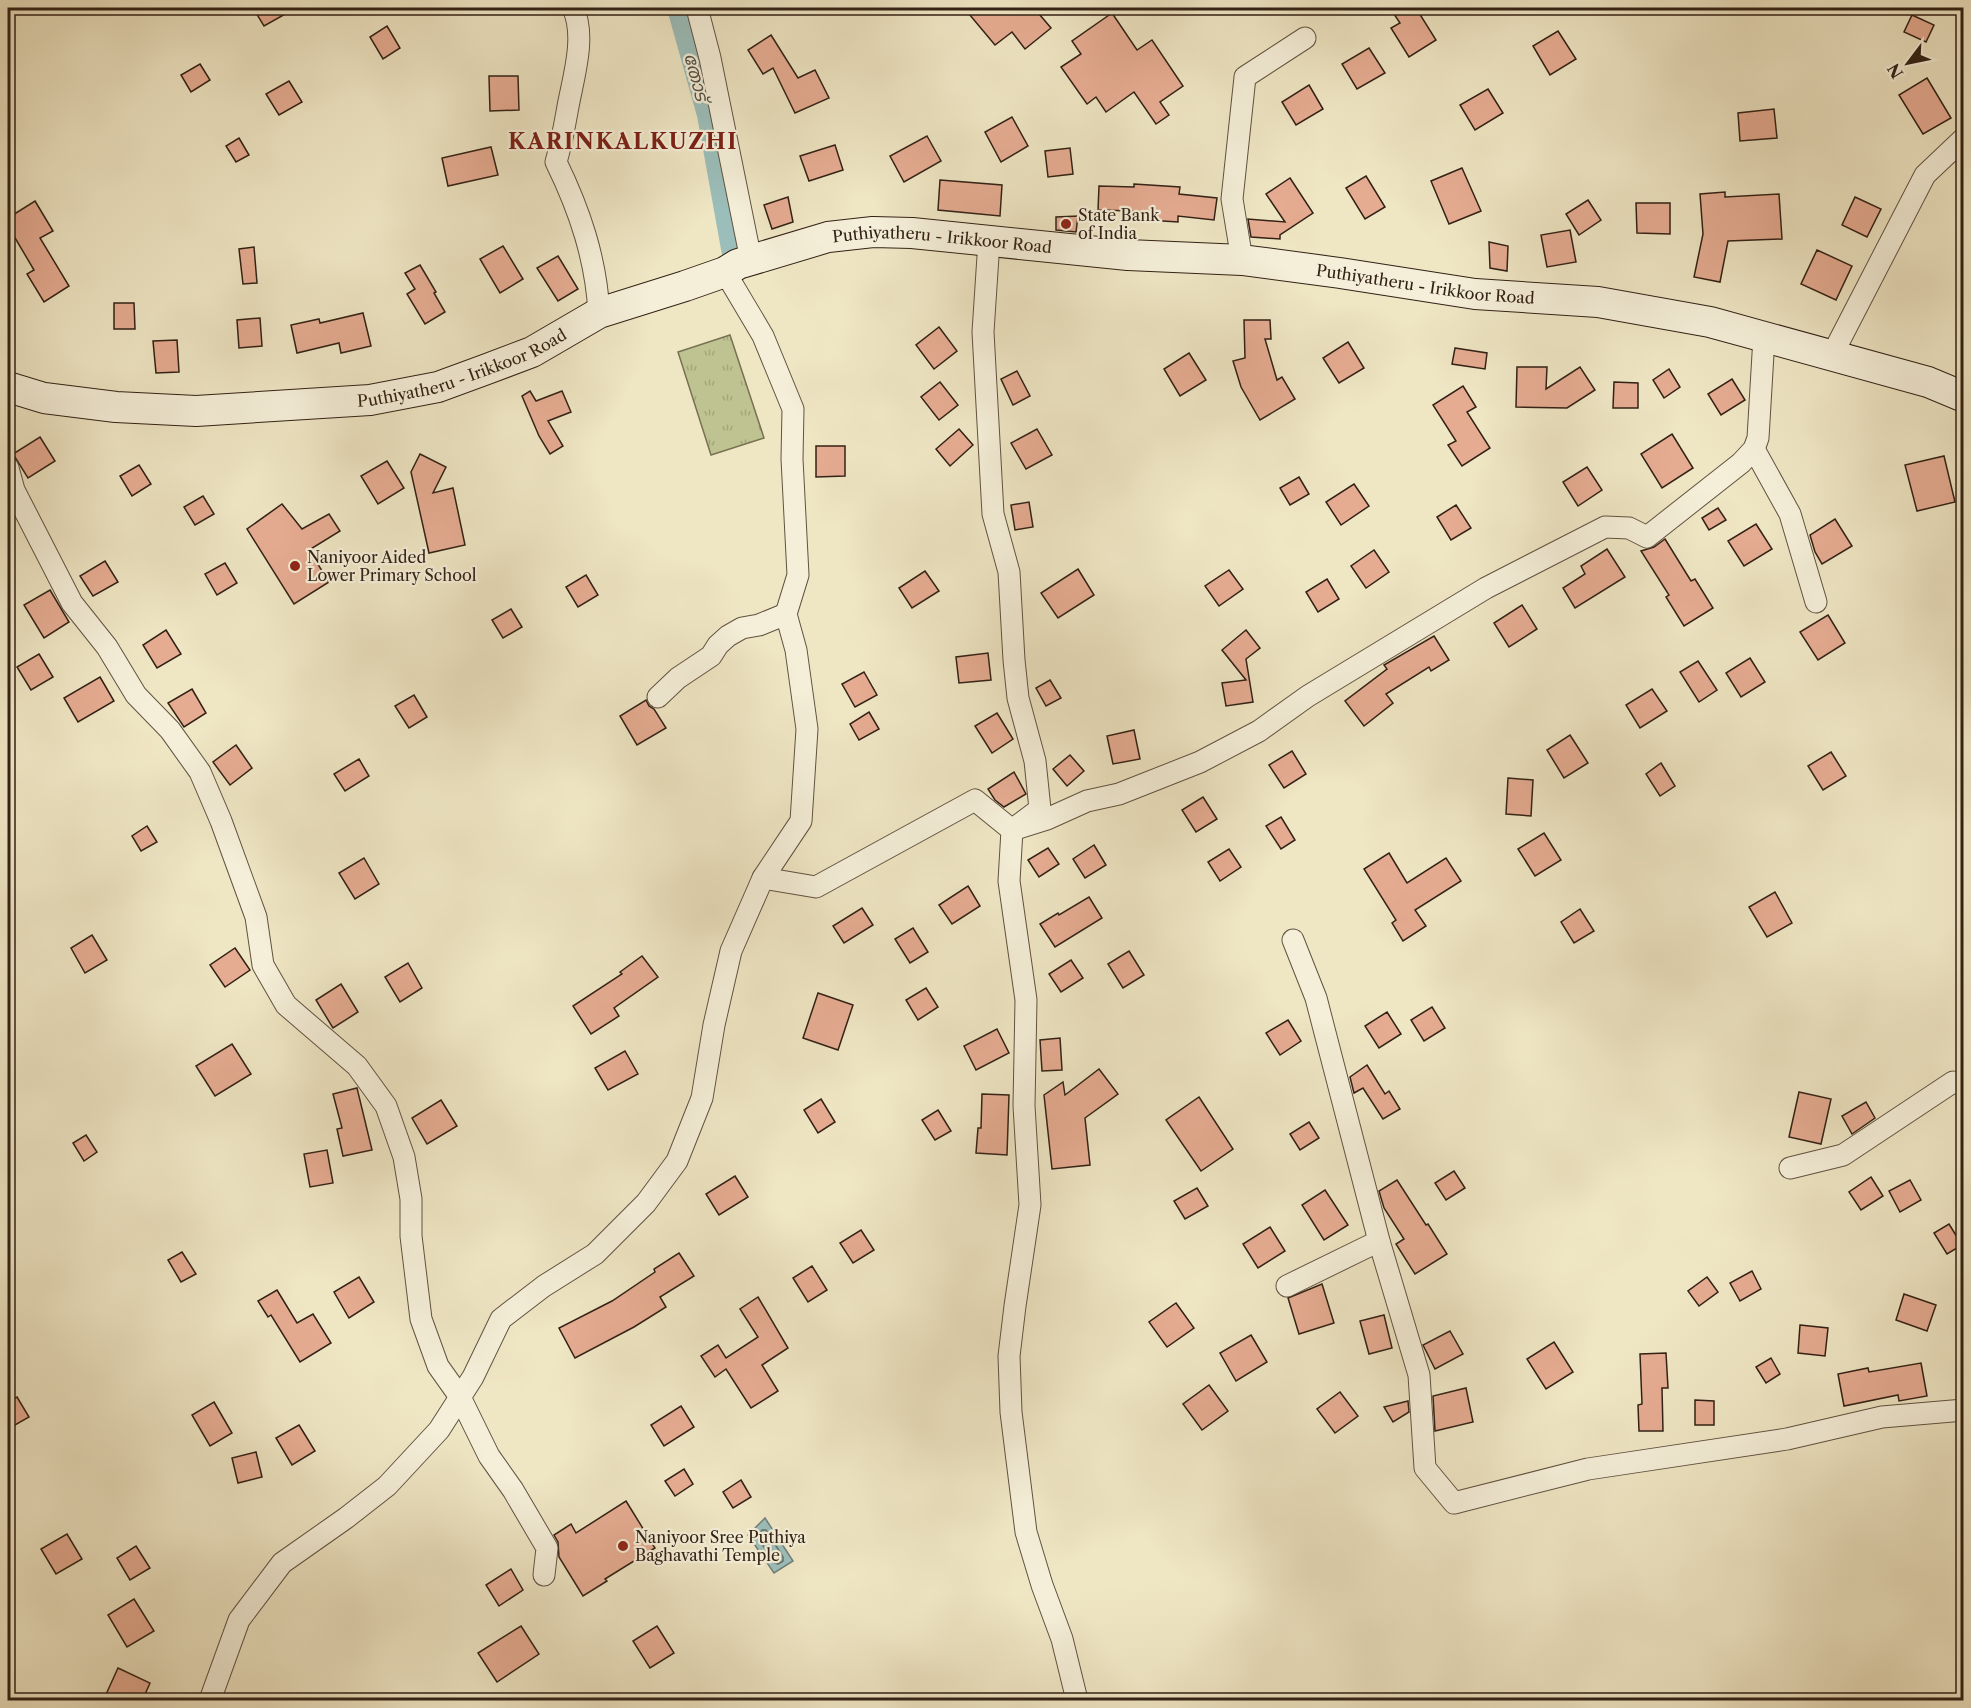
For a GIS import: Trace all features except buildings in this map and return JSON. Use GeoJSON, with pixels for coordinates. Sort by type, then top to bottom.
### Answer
{"type":"FeatureCollection","features":[{"type":"Feature","properties":{"kind":"main road","name":"Puthiyatheru - Irikkoor Road"},"geometry":{"type":"LineString","coordinates":[[8,387],[44,398],[116,407],[196,411],[370,400],[438,387],[496,366],[532,352],[598,313],[738,266],[828,237],[873,232],[912,233],[1128,255],[1242,260],[1474,294],[1598,302],[1710,322],[1928,382],[1964,396]]}},
{"type":"Feature","properties":{"kind":"street"},"geometry":{"type":"LineString","coordinates":[[573,8],[578,28],[576,74],[564,135],[556,162],[572,193],[591,249],[597,282],[598,313]]}},
{"type":"Feature","properties":{"kind":"street"},"geometry":{"type":"LineString","coordinates":[[210,1701],[239,1620],[282,1563],[387,1486],[439,1430],[472,1377],[501,1319],[544,1286],[595,1254],[646,1203],[677,1161],[702,1098],[714,1024],[731,951],[763,878],[801,821],[807,729],[796,650],[786,614],[798,575],[792,459],[793,409],[738,266],[710,57],[697,8]]}},
{"type":"Feature","properties":{"kind":"street"},"geometry":{"type":"LineString","coordinates":[[1242,260],[1233,199],[1245,77],[1305,38]]}},
{"type":"Feature","properties":{"kind":"street"},"geometry":{"type":"LineString","coordinates":[[1832,356],[1925,175],[1964,138]]}},
{"type":"Feature","properties":{"kind":"street"},"geometry":{"type":"LineString","coordinates":[[989,241],[983,332],[993,514],[1009,572],[1018,698],[1035,761],[1040,809],[1012,830],[1009,881],[1026,1000],[1024,1106],[1030,1205],[1009,1356],[1011,1412],[1026,1532],[1062,1639],[1077,1701]]}},
{"type":"Feature","properties":{"kind":"street"},"geometry":{"type":"LineString","coordinates":[[1012,830],[1047,819],[1087,801],[1119,794],[1200,762],[1259,731],[1308,696],[1451,609],[1605,527],[1629,528],[1647,537],[1741,463],[1754,449],[1758,438],[1764,337]]}},
{"type":"Feature","properties":{"kind":"street"},"geometry":{"type":"LineString","coordinates":[[1754,449],[1790,514],[1816,602]]}},
{"type":"Feature","properties":{"kind":"street"},"geometry":{"type":"LineString","coordinates":[[8,468],[14,489],[72,603],[107,647],[136,695],[170,730],[200,772],[221,821],[256,917],[263,965],[286,1005],[357,1066],[386,1106],[404,1157],[411,1199],[411,1236],[421,1319],[438,1366],[460,1397],[489,1456],[547,1548],[544,1575]]}},
{"type":"Feature","properties":{"kind":"street"},"geometry":{"type":"LineString","coordinates":[[658,697],[678,678],[711,656],[728,636],[742,628],[759,625],[786,614]]}},
{"type":"Feature","properties":{"kind":"street"},"geometry":{"type":"LineString","coordinates":[[763,878],[816,887],[975,800],[1012,830]]}},
{"type":"Feature","properties":{"kind":"street"},"geometry":{"type":"LineString","coordinates":[[1293,940],[1316,998],[1379,1241],[1419,1375],[1425,1468],[1454,1503],[1588,1469],[1787,1438],[1882,1417],[1964,1410]]}},
{"type":"Feature","properties":{"kind":"street"},"geometry":{"type":"LineString","coordinates":[[1790,1168],[1843,1155],[1953,1082],[1964,1085]]}},
{"type":"Feature","properties":{"kind":"street"},"geometry":{"type":"LineString","coordinates":[[1287,1286],[1379,1241]]}},
{"type":"Feature","properties":{"kind":"green space"},"geometry":{"type":"Polygon","coordinates":[[[730,335],[764,438],[711,455],[678,352],[730,335]]]}},
{"type":"Feature","properties":{"kind":"water"},"geometry":{"type":"Polygon","coordinates":[[[765,1518],[793,1561],[774,1573],[748,1535],[765,1518]]]}},
{"type":"Feature","properties":{"kind":"waterway","name":"തോട്"},"geometry":{"type":"LineString","coordinates":[[677,8],[707,115],[732,254]]}},
{"type":"Feature","properties":{"kind":"place","name":"State Bank of India"},"geometry":{"type":"Point","coordinates":[1066,224]}},
{"type":"Feature","properties":{"kind":"place","name":"Naniyoor Aided Lower Primary School"},"geometry":{"type":"Point","coordinates":[295,566]}},
{"type":"Feature","properties":{"kind":"place","name":"Naniyoor Sree Puthiya Baghavathi Temple"},"geometry":{"type":"Point","coordinates":[623,1546]}},
{"type":"Feature","properties":{"kind":"district","name":"KARINKALKUZHI"},"geometry":{"type":"Point","coordinates":[623,141]}}]}
